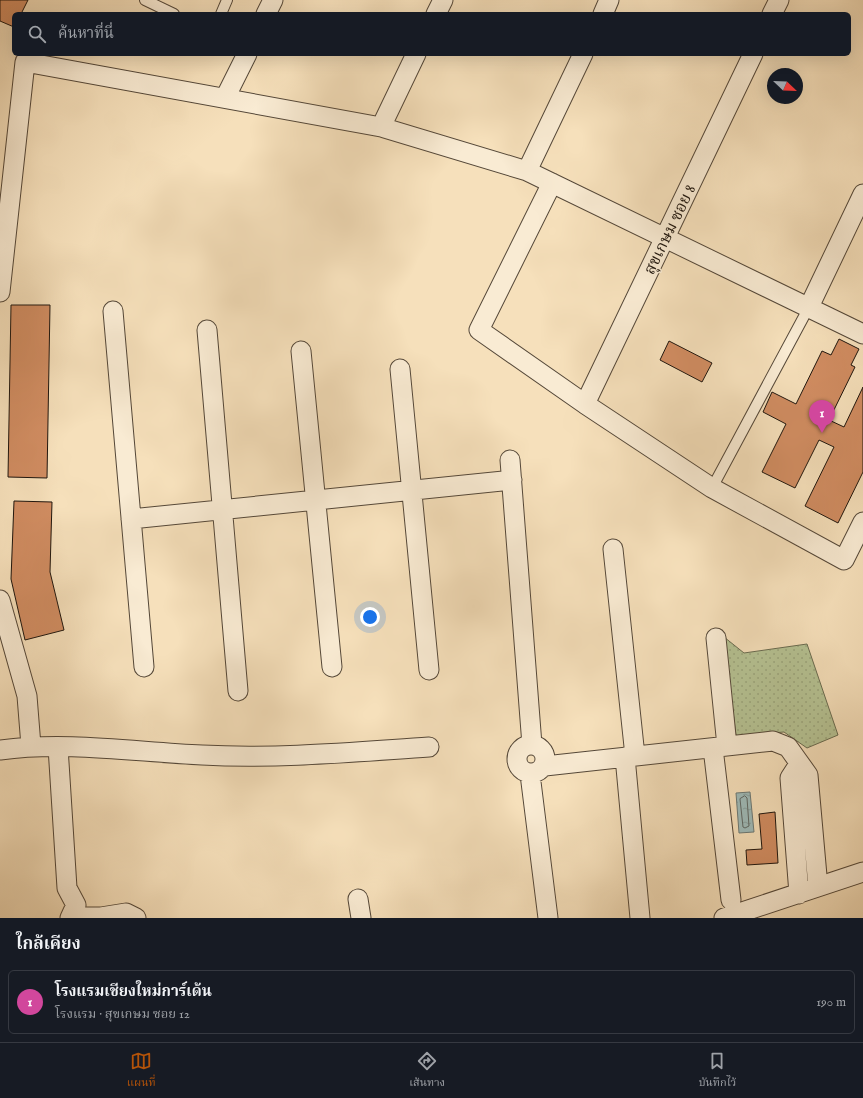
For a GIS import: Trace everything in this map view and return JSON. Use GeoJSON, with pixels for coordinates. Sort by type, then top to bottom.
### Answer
{"type":"FeatureCollection","features":[{"type":"Feature","properties":{"kind":"street"},"geometry":{"type":"LineString","coordinates":[[267,12],[273,0]]}},
{"type":"Feature","properties":{"kind":"street"},"geometry":{"type":"LineString","coordinates":[[437,12],[443,0]]}},
{"type":"Feature","properties":{"kind":"street"},"geometry":{"type":"LineString","coordinates":[[604,12],[609,0]]}},
{"type":"Feature","properties":{"kind":"street"},"geometry":{"type":"LineString","coordinates":[[773,12],[779,0]]}},
{"type":"Feature","properties":{"kind":"street"},"geometry":{"type":"LineString","coordinates":[[225,98],[246,56]]}},
{"type":"Feature","properties":{"kind":"street"},"geometry":{"type":"LineString","coordinates":[[381,127],[415,56]]}},
{"type":"Feature","properties":{"kind":"street"},"geometry":{"type":"LineString","coordinates":[[527,171],[582,56]]}},
{"type":"Feature","properties":{"kind":"street","name":"สุขเกษม ซอย 8"},"geometry":{"type":"LineString","coordinates":[[585,404],[752,56]]}},
{"type":"Feature","properties":{"kind":"street"},"geometry":{"type":"LineString","coordinates":[[0,292],[25,62],[381,127],[527,171],[863,334]]}},
{"type":"Feature","properties":{"kind":"street"},"geometry":{"type":"LineString","coordinates":[[552,183],[479,330],[585,404],[712,488],[844,560],[863,522]]}},
{"type":"Feature","properties":{"kind":"street"},"geometry":{"type":"LineString","coordinates":[[809,307],[863,194]]}},
{"type":"Feature","properties":{"kind":"street"},"geometry":{"type":"LineString","coordinates":[[113,311],[144,667]]}},
{"type":"Feature","properties":{"kind":"street"},"geometry":{"type":"LineString","coordinates":[[206,330],[238,691]]}},
{"type":"Feature","properties":{"kind":"street"},"geometry":{"type":"LineString","coordinates":[[301,351],[332,667]]}},
{"type":"Feature","properties":{"kind":"street"},"geometry":{"type":"LineString","coordinates":[[400,369],[430,670]]}},
{"type":"Feature","properties":{"kind":"street"},"geometry":{"type":"LineString","coordinates":[[510,460],[532,745]]}},
{"type":"Feature","properties":{"kind":"street"},"geometry":{"type":"LineString","coordinates":[[131,519],[512,480]]}},
{"type":"Feature","properties":{"kind":"street"},"geometry":{"type":"LineString","coordinates":[[613,549],[630,757],[640,918]]}},
{"type":"Feature","properties":{"kind":"street"},"geometry":{"type":"LineString","coordinates":[[0,600],[27,696],[31,746]]}},
{"type":"Feature","properties":{"kind":"street"},"geometry":{"type":"LineString","coordinates":[[716,638],[720,747],[731,900]]}},
{"type":"Feature","properties":{"kind":"street"},"geometry":{"type":"LineString","coordinates":[[548,918],[537,770],[545,754],[542,750],[532,745],[522,748],[517,756],[517,761],[523,772],[537,770],[630,757],[720,747],[773,742],[788,747],[808,775],[818,887]]}},
{"type":"Feature","properties":{"kind":"street"},"geometry":{"type":"LineString","coordinates":[[0,750],[31,746],[203,755],[283,756],[429,747]]}},
{"type":"Feature","properties":{"kind":"street"},"geometry":{"type":"LineString","coordinates":[[58,747],[67,888],[76,905],[70,917],[101,917],[126,913],[136,918]]}},
{"type":"Feature","properties":{"kind":"street"},"geometry":{"type":"LineString","coordinates":[[799,764],[790,778],[799,894]]}},
{"type":"Feature","properties":{"kind":"street"},"geometry":{"type":"LineString","coordinates":[[724,918],[863,872]]}},
{"type":"Feature","properties":{"kind":"street"},"geometry":{"type":"LineString","coordinates":[[358,899],[362,918]]}},
{"type":"Feature","properties":{"kind":"lane"},"geometry":{"type":"LineString","coordinates":[[145,0],[170,12]]}},
{"type":"Feature","properties":{"kind":"lane"},"geometry":{"type":"LineString","coordinates":[[221,12],[227,0]]}},
{"type":"Feature","properties":{"kind":"lane"},"geometry":{"type":"LineString","coordinates":[[712,488],[809,307]]}},
{"type":"Feature","properties":{"kind":"green space"},"geometry":{"type":"Polygon","coordinates":[[[724,637],[744,653],[807,644],[838,735],[807,748],[784,732],[736,736],[724,637]]]}},
{"type":"Feature","properties":{"kind":"water"},"geometry":{"type":"Polygon","coordinates":[[[750,792],[754,832],[739,833],[736,793],[750,792]]]}},
{"type":"Feature","properties":{"kind":"building"},"geometry":{"type":"Polygon","coordinates":[[[0,0],[28,0],[22,12],[12,12],[12,26],[0,21],[0,0]]]}},
{"type":"Feature","properties":{"kind":"building"},"geometry":{"type":"Polygon","coordinates":[[[11,305],[50,305],[47,478],[8,477],[11,305]]]}},
{"type":"Feature","properties":{"kind":"building"},"geometry":{"type":"Polygon","coordinates":[[[839,339],[859,349],[851,365],[855,367],[829,420],[844,427],[863,387],[863,472],[838,523],[805,506],[834,447],[819,440],[795,488],[762,472],[786,424],[763,412],[772,392],[796,404],[822,351],[831,355],[839,339]]]}},
{"type":"Feature","properties":{"kind":"building"},"geometry":{"type":"Polygon","coordinates":[[[669,341],[712,363],[702,382],[660,360],[669,341]]]}},
{"type":"Feature","properties":{"kind":"building"},"geometry":{"type":"Polygon","coordinates":[[[14,501],[52,502],[50,572],[64,630],[25,640],[11,579],[14,501]]]}},
{"type":"Feature","properties":{"kind":"building"},"geometry":{"type":"Polygon","coordinates":[[[775,812],[778,863],[747,865],[746,850],[762,849],[759,814],[775,812]]]}},
{"type":"Feature","properties":{"kind":"place","name":"โรงแรมเชียงใหม่การ์เด้น"},"geometry":{"type":"Point","coordinates":[822,433]}}]}
